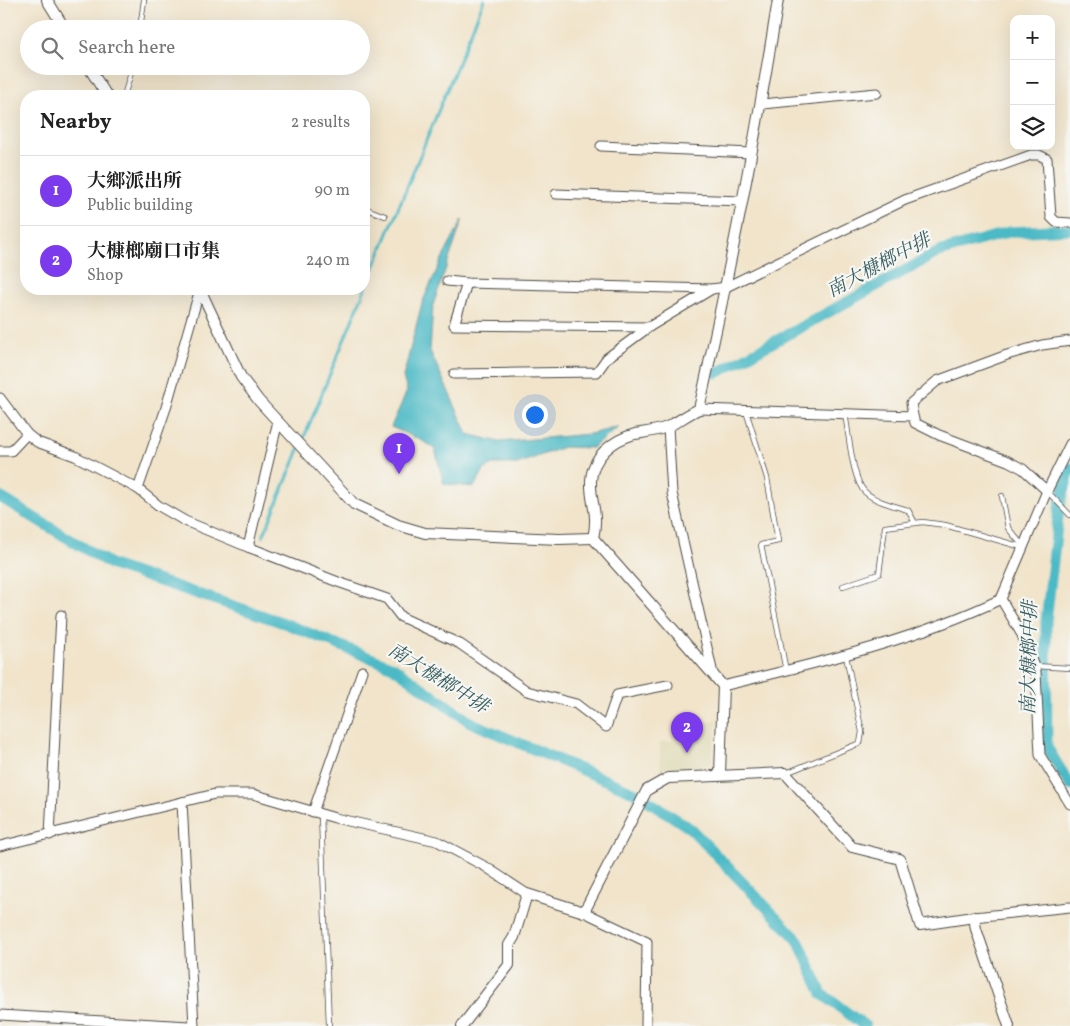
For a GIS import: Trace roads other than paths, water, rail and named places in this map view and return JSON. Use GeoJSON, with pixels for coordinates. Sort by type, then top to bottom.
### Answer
{"type":"FeatureCollection","features":[{"type":"Feature","properties":{"kind":"street"},"geometry":{"type":"LineString","coordinates":[[47,0],[59,20]]}},
{"type":"Feature","properties":{"kind":"street"},"geometry":{"type":"LineString","coordinates":[[699,409],[726,287],[741,201],[762,104],[778,0]]}},
{"type":"Feature","properties":{"kind":"street"},"geometry":{"type":"LineString","coordinates":[[94,75],[103,90]]}},
{"type":"Feature","properties":{"kind":"street"},"geometry":{"type":"LineString","coordinates":[[762,104],[877,93]]}},
{"type":"Feature","properties":{"kind":"street"},"geometry":{"type":"LineString","coordinates":[[601,146],[751,153]]}},
{"type":"Feature","properties":{"kind":"street"},"geometry":{"type":"LineString","coordinates":[[447,281],[712,289],[726,287],[905,200],[1031,155],[1040,155],[1047,160],[1051,217],[1056,222],[1070,223]]}},
{"type":"Feature","properties":{"kind":"street"},"geometry":{"type":"LineString","coordinates":[[556,194],[741,201]]}},
{"type":"Feature","properties":{"kind":"street"},"geometry":{"type":"LineString","coordinates":[[467,283],[454,325],[650,327]]}},
{"type":"Feature","properties":{"kind":"street"},"geometry":{"type":"LineString","coordinates":[[454,374],[597,372],[607,358],[650,327],[712,289]]}},
{"type":"Feature","properties":{"kind":"street"},"geometry":{"type":"LineString","coordinates":[[138,489],[164,411],[198,295]]}},
{"type":"Feature","properties":{"kind":"street"},"geometry":{"type":"LineString","coordinates":[[203,295],[241,377],[259,401],[354,504],[398,525],[424,533],[559,539],[593,538]]}},
{"type":"Feature","properties":{"kind":"street"},"geometry":{"type":"LineString","coordinates":[[1047,491],[1023,469],[1008,461],[938,435],[915,423],[912,403],[937,381],[1007,355],[1042,345],[1070,340]]}},
{"type":"Feature","properties":{"kind":"street"},"geometry":{"type":"LineString","coordinates":[[0,398],[27,434],[37,442],[75,456],[138,489],[159,506],[185,521],[338,582],[386,599],[401,617],[460,644],[527,691],[576,704],[606,727],[617,695],[668,685]]}},
{"type":"Feature","properties":{"kind":"street"},"geometry":{"type":"LineString","coordinates":[[593,538],[597,521],[590,482],[593,464],[604,451],[632,435],[668,427],[699,409],[913,416]]}},
{"type":"Feature","properties":{"kind":"street"},"geometry":{"type":"LineString","coordinates":[[248,547],[278,421]]}},
{"type":"Feature","properties":{"kind":"street"},"geometry":{"type":"LineString","coordinates":[[668,427],[672,493],[713,675]]}},
{"type":"Feature","properties":{"kind":"street"},"geometry":{"type":"LineString","coordinates":[[0,450],[12,450],[27,434]]}},
{"type":"Feature","properties":{"kind":"street"},"geometry":{"type":"LineString","coordinates":[[723,686],[846,656],[958,619],[1001,599],[1047,491],[1070,444]]}},
{"type":"Feature","properties":{"kind":"street"},"geometry":{"type":"LineString","coordinates":[[593,538],[723,686],[720,774]]}},
{"type":"Feature","properties":{"kind":"street"},"geometry":{"type":"LineString","coordinates":[[1001,599],[1022,635],[1036,672],[1040,755],[1070,804]]}},
{"type":"Feature","properties":{"kind":"street"},"geometry":{"type":"LineString","coordinates":[[50,835],[61,615]]}},
{"type":"Feature","properties":{"kind":"street"},"geometry":{"type":"LineString","coordinates":[[317,814],[362,671]]}},
{"type":"Feature","properties":{"kind":"street"},"geometry":{"type":"LineString","coordinates":[[584,912],[647,790],[668,778],[720,774],[785,773],[852,847],[900,859],[920,925],[974,917],[1070,908]]}},
{"type":"Feature","properties":{"kind":"street"},"geometry":{"type":"LineString","coordinates":[[0,846],[215,794],[253,794],[317,814],[437,840],[486,867],[527,894],[584,912],[647,942],[646,1026]]}},
{"type":"Feature","properties":{"kind":"street"},"geometry":{"type":"LineString","coordinates":[[182,802],[194,1026]]}},
{"type":"Feature","properties":{"kind":"street"},"geometry":{"type":"LineString","coordinates":[[466,1024],[509,965],[509,946],[514,937],[527,894]]}},
{"type":"Feature","properties":{"kind":"street"},"geometry":{"type":"LineString","coordinates":[[974,917],[976,929],[1009,1026]]}},
{"type":"Feature","properties":{"kind":"street"},"geometry":{"type":"LineString","coordinates":[[0,1014],[189,1026]]}},
{"type":"Feature","properties":{"kind":"lane"},"geometry":{"type":"LineString","coordinates":[[141,20],[144,0]]}},
{"type":"Feature","properties":{"kind":"lane"},"geometry":{"type":"LineString","coordinates":[[126,90],[130,75]]}},
{"type":"Feature","properties":{"kind":"lane"},"geometry":{"type":"LineString","coordinates":[[370,210],[385,216]]}},
{"type":"Feature","properties":{"kind":"lane"},"geometry":{"type":"LineString","coordinates":[[746,411],[767,478],[778,541],[761,545],[786,671]]}},
{"type":"Feature","properties":{"kind":"lane"},"geometry":{"type":"LineString","coordinates":[[845,414],[858,482],[865,493],[890,505],[908,510],[915,523]]}},
{"type":"Feature","properties":{"kind":"lane"},"geometry":{"type":"LineString","coordinates":[[1047,491],[1070,515]]}},
{"type":"Feature","properties":{"kind":"lane"},"geometry":{"type":"LineString","coordinates":[[1002,496],[1008,528],[1024,548]]}},
{"type":"Feature","properties":{"kind":"lane"},"geometry":{"type":"LineString","coordinates":[[843,586],[879,574],[885,526],[915,523],[945,525],[1024,548]]}},
{"type":"Feature","properties":{"kind":"lane"},"geometry":{"type":"LineString","coordinates":[[785,773],[860,743],[862,732],[846,656]]}},
{"type":"Feature","properties":{"kind":"lane"},"geometry":{"type":"LineString","coordinates":[[1034,666],[1070,668]]}},
{"type":"Feature","properties":{"kind":"lane"},"geometry":{"type":"LineString","coordinates":[[317,814],[329,1026]]}},
{"type":"Feature","properties":{"kind":"water"},"geometry":{"type":"Polygon","coordinates":[[[463,219],[433,305],[430,351],[468,434],[499,442],[590,434],[619,427],[592,448],[564,447],[517,464],[494,464],[484,470],[474,487],[444,484],[435,449],[421,440],[391,427],[407,391],[403,377],[422,303],[463,219]]]}},
{"type":"Feature","properties":{"kind":"waterway"},"geometry":{"type":"LineString","coordinates":[[370,277],[484,0]]}},
{"type":"Feature","properties":{"kind":"waterway","name":"南大槺榔中排"},"geometry":{"type":"LineString","coordinates":[[717,373],[939,252],[1009,232],[1070,229]]}},
{"type":"Feature","properties":{"kind":"waterway"},"geometry":{"type":"LineString","coordinates":[[263,537],[363,295]]}},
{"type":"Feature","properties":{"kind":"waterway","name":"南大槺榔中排"},"geometry":{"type":"LineString","coordinates":[[1070,468],[1059,509],[1046,622],[1047,747],[1070,785]]}},
{"type":"Feature","properties":{"kind":"waterway","name":"南大槺榔中排"},"geometry":{"type":"LineString","coordinates":[[0,497],[112,565],[284,623],[393,667],[470,722],[638,794],[691,829],[798,940],[822,994],[865,1026]]}},
{"type":"Feature","properties":{"kind":"place","name":"大鄉派出所"},"geometry":{"type":"Point","coordinates":[399,474]}},
{"type":"Feature","properties":{"kind":"place","name":"大槺榔廟口市集"},"geometry":{"type":"Point","coordinates":[687,753]}}]}
